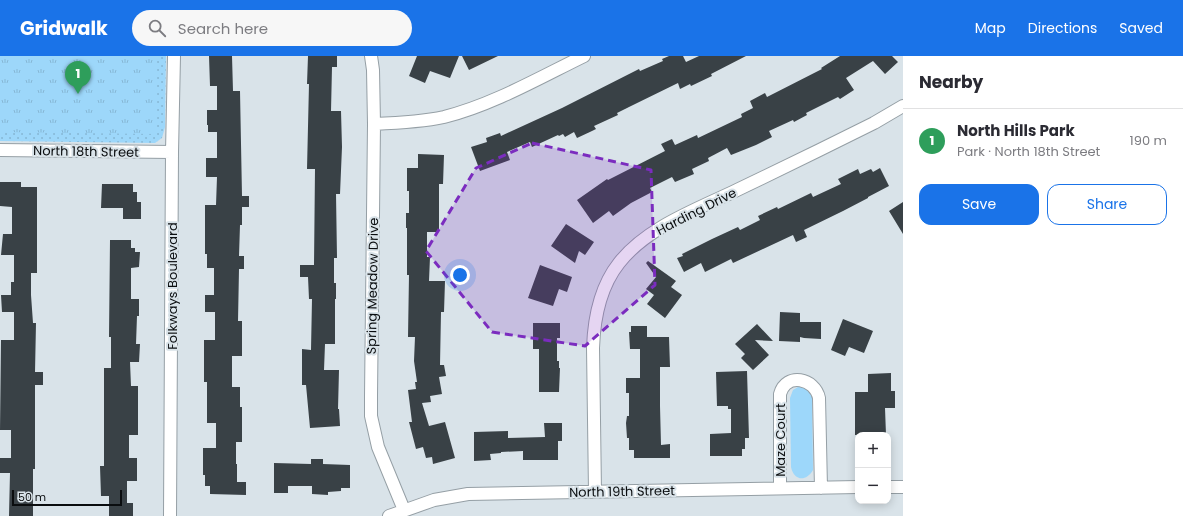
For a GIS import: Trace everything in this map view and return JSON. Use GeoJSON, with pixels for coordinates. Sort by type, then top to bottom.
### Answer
{"type":"FeatureCollection","features":[{"type":"Feature","properties":{"kind":"street","name":"Folkways Boulevard"},"geometry":{"type":"LineString","coordinates":[[170,516],[174,56]]}},
{"type":"Feature","properties":{"kind":"street","name":"Spring Meadow Drive"},"geometry":{"type":"LineString","coordinates":[[371,56],[373,70],[374,124],[372,416],[378,447],[404,510]]}},
{"type":"Feature","properties":{"kind":"street"},"geometry":{"type":"LineString","coordinates":[[374,124],[396,124],[431,119],[476,107],[584,56]]}},
{"type":"Feature","properties":{"kind":"street","name":"Harding Drive"},"geometry":{"type":"LineString","coordinates":[[595,492],[592,348],[593,326],[597,307],[604,288],[619,263],[633,248],[665,225],[901,111]]}},
{"type":"Feature","properties":{"kind":"street","name":"North 18th Street"},"geometry":{"type":"LineString","coordinates":[[0,150],[172,152]]}},
{"type":"Feature","properties":{"kind":"street","name":"Maze Court"},"geometry":{"type":"LineString","coordinates":[[780,488],[780,394],[782,388],[787,384],[799,380],[812,384],[817,390],[820,398],[821,488]]}},
{"type":"Feature","properties":{"kind":"street","name":"North 19th Street"},"geometry":{"type":"LineString","coordinates":[[389,516],[434,500],[468,494],[855,487]]}},
{"type":"Feature","properties":{"kind":"street"},"geometry":{"type":"LineString","coordinates":[[891,487],[903,487]]}},
{"type":"Feature","properties":{"kind":"highlighted area"},"geometry":{"type":"Polygon","coordinates":[[[532,143],[651,170],[655,285],[585,346],[492,332],[426,251],[476,168],[532,143]]]}},
{"type":"Feature","properties":{"kind":"green space"},"geometry":{"type":"Polygon","coordinates":[[[0,56],[166,56],[165,127],[162,138],[155,143],[0,141],[0,56]]]}},
{"type":"Feature","properties":{"kind":"green space"},"geometry":{"type":"Polygon","coordinates":[[[0,56],[156,56],[155,134],[0,132],[0,56]]]}},
{"type":"Feature","properties":{"kind":"green space"},"geometry":{"type":"Polygon","coordinates":[[[798,387],[807,389],[812,397],[813,470],[807,477],[804,478],[797,477],[791,467],[790,398],[793,390],[798,387]]]}},
{"type":"Feature","properties":{"kind":"building"},"geometry":{"type":"Polygon","coordinates":[[[209,56],[232,56],[233,91],[240,91],[242,196],[249,196],[249,207],[242,207],[242,225],[240,225],[239,256],[244,256],[244,269],[239,269],[238,321],[242,321],[242,356],[232,356],[232,387],[240,387],[240,407],[242,407],[242,442],[236,442],[237,482],[246,482],[246,495],[210,494],[210,486],[205,486],[205,475],[203,475],[203,448],[216,448],[216,423],[207,423],[207,382],[204,382],[204,340],[215,340],[215,312],[205,312],[205,295],[214,295],[214,268],[207,268],[207,254],[205,254],[205,205],[216,205],[217,177],[206,177],[206,158],[217,158],[217,132],[208,132],[207,125],[207,110],[217,110],[217,86],[210,86],[209,56]]]}},
{"type":"Feature","properties":{"kind":"building"},"geometry":{"type":"Polygon","coordinates":[[[308,56],[337,56],[337,67],[332,67],[331,111],[341,111],[342,147],[340,194],[336,194],[337,258],[334,258],[334,283],[336,283],[335,344],[325,344],[324,370],[339,370],[338,409],[340,426],[310,428],[306,385],[302,385],[302,349],[311,350],[312,299],[309,299],[308,277],[300,277],[300,265],[314,265],[315,169],[307,169],[309,84],[307,84],[308,56]]]}},
{"type":"Feature","properties":{"kind":"building"},"geometry":{"type":"Polygon","coordinates":[[[417,56],[459,56],[450,78],[430,71],[425,83],[409,76],[417,56]]]}},
{"type":"Feature","properties":{"kind":"building"},"geometry":{"type":"Polygon","coordinates":[[[462,56],[498,56],[469,70],[462,56]]]}},
{"type":"Feature","properties":{"kind":"building"},"geometry":{"type":"Polygon","coordinates":[[[669,56],[683,56],[686,62],[699,56],[746,56],[711,74],[712,76],[691,86],[690,84],[680,89],[678,83],[617,113],[618,115],[594,126],[596,129],[577,138],[574,132],[565,137],[563,134],[558,135],[532,147],[530,142],[507,152],[510,160],[480,171],[471,147],[487,142],[486,138],[500,133],[501,136],[562,108],[639,69],[640,71],[663,61],[662,59],[669,56]]]}},
{"type":"Feature","properties":{"kind":"building"},"geometry":{"type":"Polygon","coordinates":[[[840,56],[892,56],[898,62],[885,74],[873,61],[846,78],[854,90],[840,99],[838,97],[806,113],[807,115],[794,122],[793,120],[769,131],[772,137],[756,145],[731,155],[727,148],[708,158],[709,161],[692,169],[694,174],[675,182],[672,177],[650,188],[652,192],[631,203],[613,216],[609,211],[593,223],[577,200],[607,179],[608,180],[665,151],[661,144],[672,139],[675,145],[697,135],[698,138],[742,117],[741,114],[753,108],[750,101],[765,93],[767,97],[822,69],[821,68],[840,56]]]}},
{"type":"Feature","properties":{"kind":"building"},"geometry":{"type":"Polygon","coordinates":[[[418,154],[444,155],[443,184],[439,184],[439,232],[427,232],[427,257],[430,257],[429,281],[445,281],[444,312],[441,312],[440,365],[444,365],[446,376],[439,377],[442,394],[430,396],[431,402],[422,403],[429,426],[445,422],[455,458],[433,464],[432,457],[426,458],[423,447],[416,449],[409,422],[412,422],[408,390],[416,389],[415,382],[417,382],[414,361],[415,337],[408,337],[409,275],[407,275],[406,213],[409,213],[409,191],[407,191],[407,168],[418,168],[418,154]]]}},
{"type":"Feature","properties":{"kind":"building"},"geometry":{"type":"Polygon","coordinates":[[[880,168],[889,186],[804,230],[807,237],[796,242],[793,235],[733,263],[731,259],[705,272],[701,263],[684,272],[677,258],[683,256],[682,254],[738,227],[740,230],[760,220],[758,216],[777,207],[778,209],[811,193],[813,197],[841,184],[838,179],[858,169],[860,174],[871,169],[873,172],[880,168]]]}},
{"type":"Feature","properties":{"kind":"building"},"geometry":{"type":"Polygon","coordinates":[[[0,182],[21,182],[21,187],[37,187],[37,273],[31,273],[31,295],[33,323],[36,323],[35,372],[43,372],[43,385],[35,385],[35,469],[33,469],[33,516],[9,516],[10,473],[0,473],[0,458],[11,458],[11,430],[0,430],[1,340],[14,340],[14,312],[2,312],[1,295],[11,295],[11,282],[14,282],[14,255],[1,255],[3,234],[12,234],[12,207],[0,206],[0,182]]]}},
{"type":"Feature","properties":{"kind":"building"},"geometry":{"type":"Polygon","coordinates":[[[102,184],[133,184],[133,192],[137,192],[137,202],[141,202],[141,219],[123,219],[123,208],[101,208],[102,184]]]}},
{"type":"Feature","properties":{"kind":"building"},"geometry":{"type":"Polygon","coordinates":[[[903,202],[903,234],[889,211],[903,202]]]}},
{"type":"Feature","properties":{"kind":"building"},"geometry":{"type":"Polygon","coordinates":[[[566,224],[594,242],[585,255],[579,251],[575,263],[551,246],[566,224]]]}},
{"type":"Feature","properties":{"kind":"building"},"geometry":{"type":"Polygon","coordinates":[[[110,240],[131,240],[131,248],[135,248],[135,252],[140,252],[139,267],[131,268],[131,299],[139,299],[136,344],[140,344],[139,362],[130,362],[131,386],[138,386],[138,435],[129,435],[129,458],[137,458],[137,481],[127,481],[127,503],[133,503],[133,516],[109,516],[109,496],[101,496],[100,466],[104,466],[104,368],[111,368],[111,337],[109,337],[110,240]]]}},
{"type":"Feature","properties":{"kind":"building"},"geometry":{"type":"Polygon","coordinates":[[[648,261],[676,281],[671,287],[682,295],[665,318],[647,304],[654,295],[646,289],[656,277],[646,263],[648,261]]]}},
{"type":"Feature","properties":{"kind":"building"},"geometry":{"type":"Polygon","coordinates":[[[540,265],[572,277],[567,292],[559,289],[553,306],[528,298],[540,265]]]}},
{"type":"Feature","properties":{"kind":"building"},"geometry":{"type":"Polygon","coordinates":[[[780,312],[800,313],[800,322],[821,322],[821,339],[800,337],[800,342],[779,341],[780,312]]]}},
{"type":"Feature","properties":{"kind":"building"},"geometry":{"type":"Polygon","coordinates":[[[843,319],[873,331],[864,353],[849,347],[845,356],[831,350],[843,319]]]}},
{"type":"Feature","properties":{"kind":"building"},"geometry":{"type":"Polygon","coordinates":[[[533,323],[560,323],[560,338],[557,338],[557,361],[559,361],[560,368],[559,392],[539,392],[539,349],[533,349],[533,323]]]}},
{"type":"Feature","properties":{"kind":"building"},"geometry":{"type":"Polygon","coordinates":[[[757,324],[773,341],[755,340],[769,355],[753,370],[741,358],[745,354],[735,344],[757,324]]]}},
{"type":"Feature","properties":{"kind":"building"},"geometry":{"type":"Polygon","coordinates":[[[631,326],[647,326],[647,337],[669,337],[670,367],[660,367],[660,406],[661,445],[670,444],[670,458],[634,458],[634,450],[629,450],[629,438],[627,438],[626,423],[627,416],[629,416],[629,393],[626,393],[626,378],[640,378],[640,349],[630,349],[629,332],[631,332],[631,326]]]}},
{"type":"Feature","properties":{"kind":"building"},"geometry":{"type":"Polygon","coordinates":[[[747,371],[749,438],[745,438],[745,449],[742,449],[742,456],[710,456],[710,434],[731,433],[731,409],[728,409],[728,406],[717,406],[716,372],[747,371]]]}},
{"type":"Feature","properties":{"kind":"building"},"geometry":{"type":"Polygon","coordinates":[[[891,373],[891,391],[895,391],[895,408],[885,408],[886,432],[855,432],[855,392],[868,392],[868,374],[891,373]]]}},
{"type":"Feature","properties":{"kind":"building"},"geometry":{"type":"Polygon","coordinates":[[[544,423],[562,423],[562,441],[558,441],[558,460],[523,460],[523,451],[490,454],[491,460],[474,461],[474,432],[508,431],[508,438],[545,437],[544,423]]]}},
{"type":"Feature","properties":{"kind":"building"},"geometry":{"type":"Polygon","coordinates":[[[311,459],[323,459],[323,464],[350,465],[350,488],[341,488],[341,491],[328,492],[328,495],[312,494],[312,486],[288,486],[288,493],[274,493],[274,463],[311,464],[311,459]]]}},
{"type":"Feature","properties":{"kind":"place","name":"North Hills Park"},"geometry":{"type":"Point","coordinates":[78,94]}}]}
